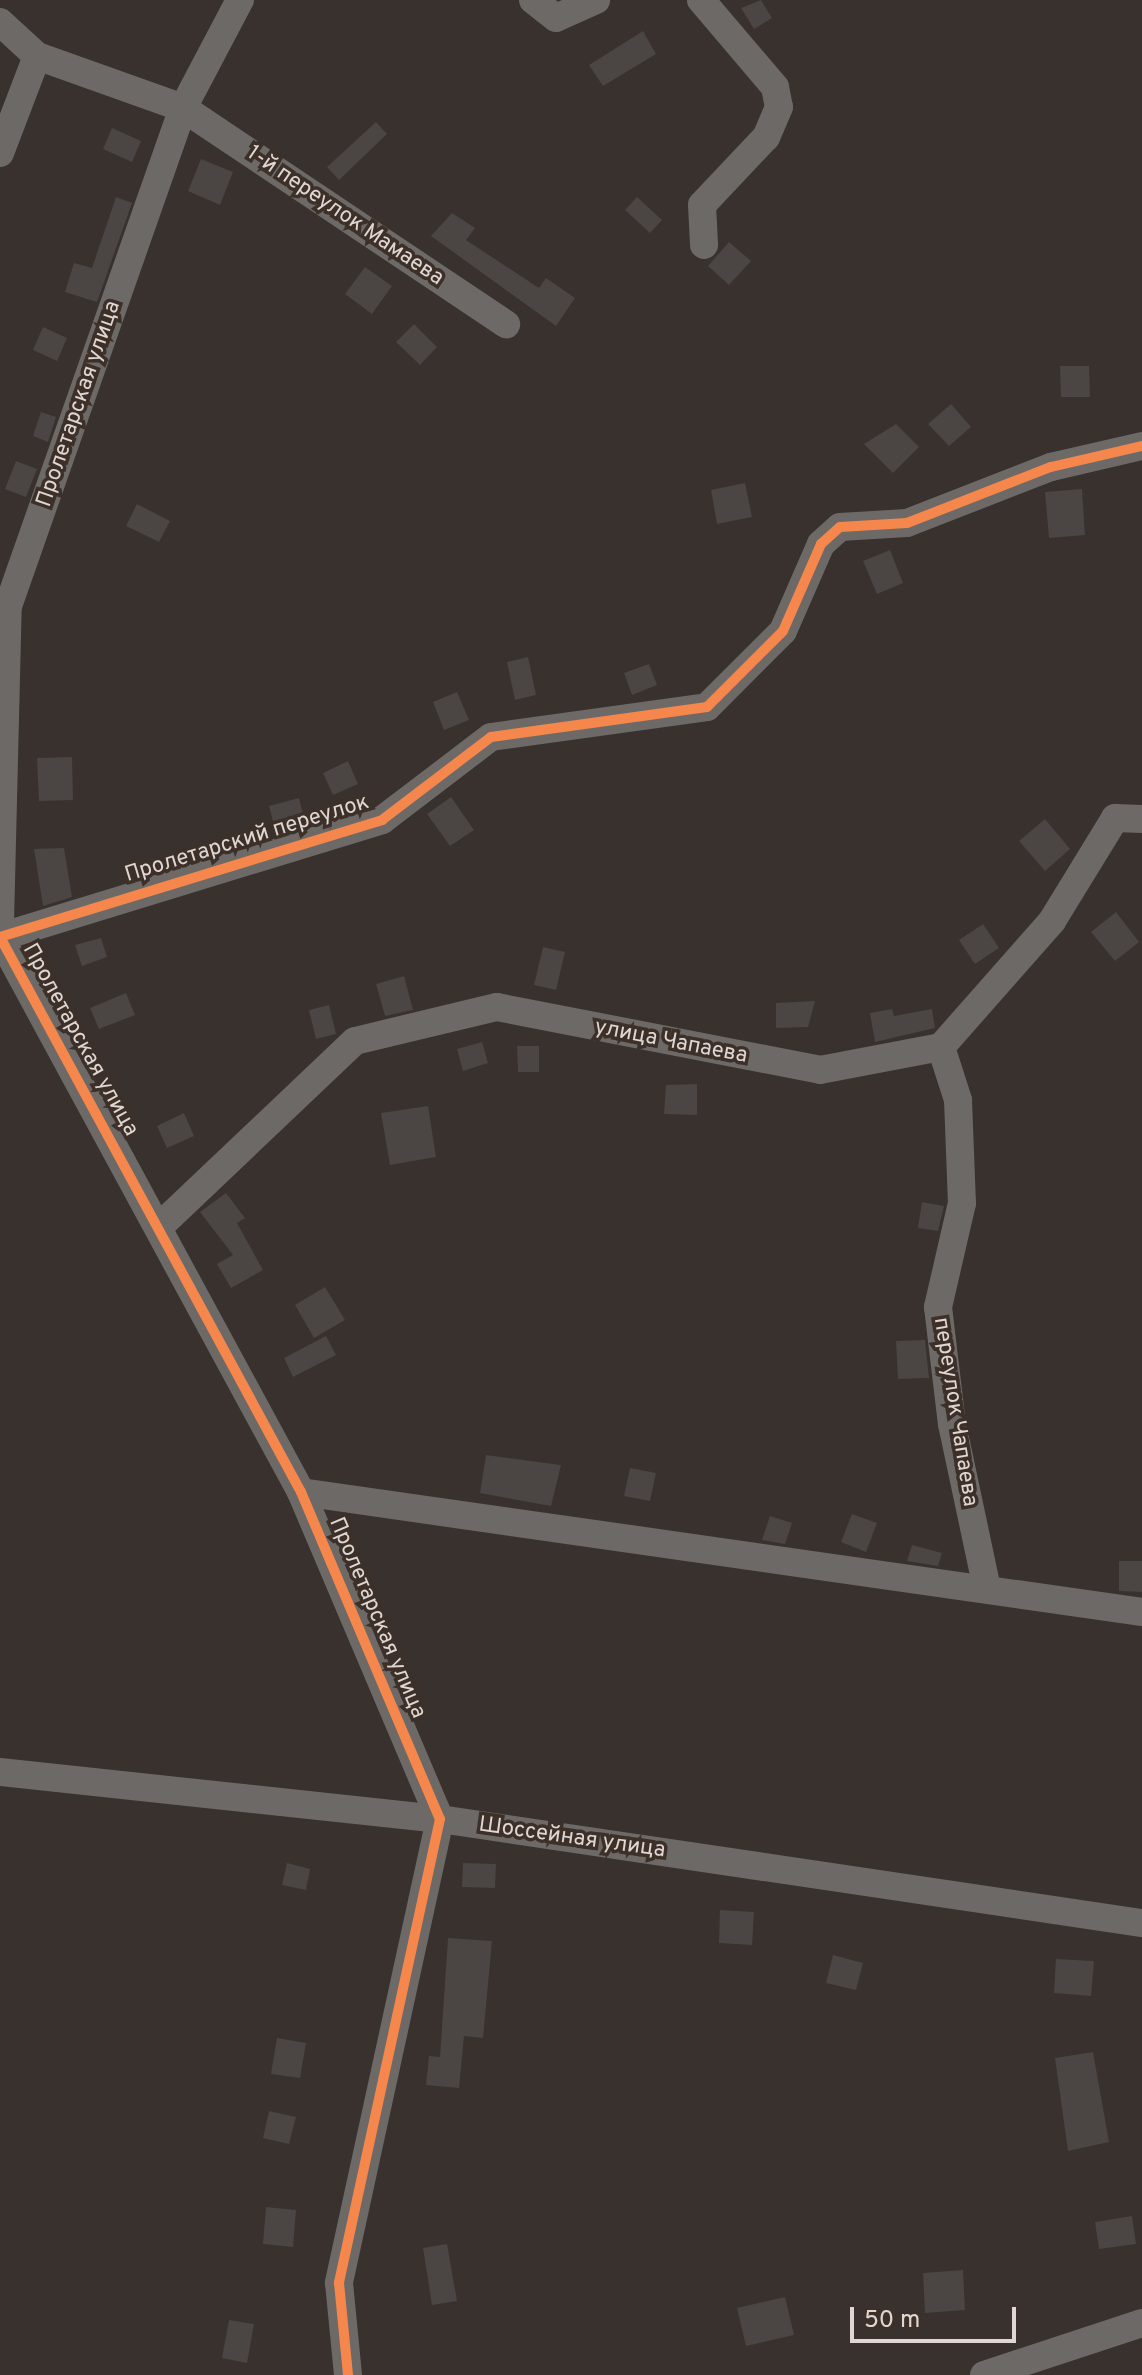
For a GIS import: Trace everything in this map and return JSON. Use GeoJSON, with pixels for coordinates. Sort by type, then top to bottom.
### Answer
{"type":"FeatureCollection","features":[{"type":"Feature","properties":{"kind":"street","name":"Пролетарская улица"},"geometry":{"type":"LineString","coordinates":[[0,923],[8,606],[183,108],[240,0]]}},
{"type":"Feature","properties":{"kind":"street"},"geometry":{"type":"LineString","coordinates":[[533,0],[556,18],[596,0]]}},
{"type":"Feature","properties":{"kind":"street"},"geometry":{"type":"LineString","coordinates":[[701,0],[775,87],[779,107],[766,137],[702,205],[704,245]]}},
{"type":"Feature","properties":{"kind":"street"},"geometry":{"type":"LineString","coordinates":[[0,22],[37,56],[0,153]]}},
{"type":"Feature","properties":{"kind":"street","name":"1-й переулок Мамаева"},"geometry":{"type":"LineString","coordinates":[[37,56],[183,108],[506,324]]}},
{"type":"Feature","properties":{"kind":"street","name":"Пролетарский переулок"},"geometry":{"type":"LineString","coordinates":[[0,937],[382,820],[491,737],[707,707],[783,631],[821,544],[840,527],[907,523],[1040,470],[1142,446]]}},
{"type":"Feature","properties":{"kind":"street"},"geometry":{"type":"LineString","coordinates":[[941,1047],[1052,921],[1115,818],[1142,819]]}},
{"type":"Feature","properties":{"kind":"street","name":"Пролетарская улица"},"geometry":{"type":"LineString","coordinates":[[0,937],[161,1225],[301,1492],[440,1819]]}},
{"type":"Feature","properties":{"kind":"street","name":"улица Чапаева"},"geometry":{"type":"LineString","coordinates":[[161,1225],[355,1041],[497,1007],[820,1070],[941,1047]]}},
{"type":"Feature","properties":{"kind":"street","name":"переулок Чапаева"},"geometry":{"type":"LineString","coordinates":[[941,1047],[958,1100],[962,1203],[938,1307],[952,1424],[987,1589]]}},
{"type":"Feature","properties":{"kind":"street"},"geometry":{"type":"LineString","coordinates":[[301,1492],[1142,1612]]}},
{"type":"Feature","properties":{"kind":"street","name":"Шоссейная улица"},"geometry":{"type":"LineString","coordinates":[[0,1772],[440,1819],[1142,1923]]}},
{"type":"Feature","properties":{"kind":"street"},"geometry":{"type":"LineString","coordinates":[[348,2375],[339,2283],[440,1819]]}},
{"type":"Feature","properties":{"kind":"street"},"geometry":{"type":"LineString","coordinates":[[984,2375],[1142,2323]]}},
{"type":"Feature","properties":{"kind":"building"},"geometry":{"type":"Polygon","coordinates":[[[761,0],[772,18],[754,29],[741,8],[761,0]]]}},
{"type":"Feature","properties":{"kind":"building"},"geometry":{"type":"Polygon","coordinates":[[[643,31],[656,54],[603,86],[589,65],[643,31]]]}},
{"type":"Feature","properties":{"kind":"building"},"geometry":{"type":"Polygon","coordinates":[[[376,122],[387,134],[339,180],[327,167],[376,122]]]}},
{"type":"Feature","properties":{"kind":"building"},"geometry":{"type":"Polygon","coordinates":[[[112,128],[141,141],[132,162],[103,149],[112,128]]]}},
{"type":"Feature","properties":{"kind":"building"},"geometry":{"type":"Polygon","coordinates":[[[201,159],[233,172],[220,205],[188,191],[201,159]]]}},
{"type":"Feature","properties":{"kind":"building"},"geometry":{"type":"Polygon","coordinates":[[[116,197],[132,203],[97,302],[65,292],[74,263],[92,268],[116,197]]]}},
{"type":"Feature","properties":{"kind":"building"},"geometry":{"type":"Polygon","coordinates":[[[637,197],[662,220],[650,233],[625,210],[637,197]]]}},
{"type":"Feature","properties":{"kind":"building"},"geometry":{"type":"Polygon","coordinates":[[[452,213],[475,228],[466,240],[539,288],[546,278],[575,298],[556,326],[431,236],[452,213]]]}},
{"type":"Feature","properties":{"kind":"building"},"geometry":{"type":"Polygon","coordinates":[[[729,242],[751,261],[729,285],[708,266],[729,242]]]}},
{"type":"Feature","properties":{"kind":"building"},"geometry":{"type":"Polygon","coordinates":[[[365,267],[392,286],[372,314],[345,294],[365,267]]]}},
{"type":"Feature","properties":{"kind":"building"},"geometry":{"type":"Polygon","coordinates":[[[414,324],[437,347],[420,365],[396,342],[414,324]]]}},
{"type":"Feature","properties":{"kind":"building"},"geometry":{"type":"Polygon","coordinates":[[[43,327],[67,338],[57,361],[33,350],[43,327]]]}},
{"type":"Feature","properties":{"kind":"building"},"geometry":{"type":"Polygon","coordinates":[[[1060,366],[1089,366],[1090,397],[1061,397],[1060,366]]]}},
{"type":"Feature","properties":{"kind":"building"},"geometry":{"type":"Polygon","coordinates":[[[951,404],[971,427],[949,446],[928,424],[951,404]]]}},
{"type":"Feature","properties":{"kind":"building"},"geometry":{"type":"Polygon","coordinates":[[[41,412],[56,417],[48,442],[33,436],[41,412]]]}},
{"type":"Feature","properties":{"kind":"building"},"geometry":{"type":"Polygon","coordinates":[[[896,424],[919,447],[893,473],[864,444],[896,424]]]}},
{"type":"Feature","properties":{"kind":"building"},"geometry":{"type":"Polygon","coordinates":[[[16,461],[37,469],[26,497],[5,489],[16,461]]]}},
{"type":"Feature","properties":{"kind":"building"},"geometry":{"type":"Polygon","coordinates":[[[745,483],[752,517],[717,524],[711,490],[745,483]]]}},
{"type":"Feature","properties":{"kind":"building"},"geometry":{"type":"Polygon","coordinates":[[[1082,489],[1085,535],[1049,538],[1045,492],[1082,489]]]}},
{"type":"Feature","properties":{"kind":"building"},"geometry":{"type":"Polygon","coordinates":[[[137,504],[170,521],[159,542],[126,526],[137,504]]]}},
{"type":"Feature","properties":{"kind":"building"},"geometry":{"type":"Polygon","coordinates":[[[890,550],[903,583],[877,594],[863,561],[890,550]]]}},
{"type":"Feature","properties":{"kind":"building"},"geometry":{"type":"Polygon","coordinates":[[[528,657],[536,695],[515,700],[507,662],[528,657]]]}},
{"type":"Feature","properties":{"kind":"building"},"geometry":{"type":"Polygon","coordinates":[[[649,664],[657,685],[632,695],[624,673],[649,664]]]}},
{"type":"Feature","properties":{"kind":"building"},"geometry":{"type":"Polygon","coordinates":[[[457,692],[469,720],[444,730],[433,702],[457,692]]]}},
{"type":"Feature","properties":{"kind":"building"},"geometry":{"type":"Polygon","coordinates":[[[72,757],[73,800],[39,801],[37,758],[72,757]]]}},
{"type":"Feature","properties":{"kind":"building"},"geometry":{"type":"Polygon","coordinates":[[[348,761],[358,784],[333,795],[323,773],[348,761]]]}},
{"type":"Feature","properties":{"kind":"building"},"geometry":{"type":"Polygon","coordinates":[[[451,797],[474,830],[450,846],[427,814],[451,797]]]}},
{"type":"Feature","properties":{"kind":"building"},"geometry":{"type":"Polygon","coordinates":[[[299,798],[305,822],[275,829],[269,806],[299,798]]]}},
{"type":"Feature","properties":{"kind":"building"},"geometry":{"type":"Polygon","coordinates":[[[1045,819],[1070,849],[1045,871],[1019,841],[1045,819]]]}},
{"type":"Feature","properties":{"kind":"building"},"geometry":{"type":"Polygon","coordinates":[[[64,848],[72,897],[43,906],[34,849],[64,848]]]}},
{"type":"Feature","properties":{"kind":"building"},"geometry":{"type":"Polygon","coordinates":[[[1116,912],[1139,942],[1115,961],[1091,932],[1116,912]]]}},
{"type":"Feature","properties":{"kind":"building"},"geometry":{"type":"Polygon","coordinates":[[[983,924],[999,948],[975,964],[959,940],[983,924]]]}},
{"type":"Feature","properties":{"kind":"building"},"geometry":{"type":"Polygon","coordinates":[[[101,938],[107,957],[82,966],[75,945],[101,938]]]}},
{"type":"Feature","properties":{"kind":"building"},"geometry":{"type":"Polygon","coordinates":[[[543,947],[565,952],[556,990],[534,985],[543,947]]]}},
{"type":"Feature","properties":{"kind":"building"},"geometry":{"type":"Polygon","coordinates":[[[404,976],[413,1010],[385,1016],[376,984],[404,976]]]}},
{"type":"Feature","properties":{"kind":"building"},"geometry":{"type":"Polygon","coordinates":[[[126,993],[135,1015],[99,1029],[90,1008],[126,993]]]}},
{"type":"Feature","properties":{"kind":"building"},"geometry":{"type":"Polygon","coordinates":[[[815,1001],[808,1027],[776,1028],[776,1003],[815,1001]]]}},
{"type":"Feature","properties":{"kind":"building"},"geometry":{"type":"Polygon","coordinates":[[[329,1005],[336,1034],[316,1039],[309,1010],[329,1005]]]}},
{"type":"Feature","properties":{"kind":"building"},"geometry":{"type":"Polygon","coordinates":[[[892,1009],[894,1016],[932,1009],[935,1028],[875,1042],[870,1013],[892,1009]]]}},
{"type":"Feature","properties":{"kind":"building"},"geometry":{"type":"Polygon","coordinates":[[[482,1042],[488,1063],[463,1071],[457,1049],[482,1042]]]}},
{"type":"Feature","properties":{"kind":"building"},"geometry":{"type":"Polygon","coordinates":[[[517,1046],[539,1046],[539,1072],[518,1072],[517,1046]]]}},
{"type":"Feature","properties":{"kind":"building"},"geometry":{"type":"Polygon","coordinates":[[[697,1084],[697,1115],[664,1114],[666,1085],[697,1084]]]}},
{"type":"Feature","properties":{"kind":"building"},"geometry":{"type":"Polygon","coordinates":[[[428,1106],[436,1157],[390,1165],[381,1113],[428,1106]]]}},
{"type":"Feature","properties":{"kind":"building"},"geometry":{"type":"Polygon","coordinates":[[[184,1113],[194,1136],[167,1148],[157,1126],[184,1113]]]}},
{"type":"Feature","properties":{"kind":"building"},"geometry":{"type":"Polygon","coordinates":[[[226,1193],[245,1218],[237,1223],[263,1270],[231,1288],[217,1264],[233,1255],[200,1212],[226,1193]]]}},
{"type":"Feature","properties":{"kind":"building"},"geometry":{"type":"Polygon","coordinates":[[[922,1202],[944,1206],[938,1231],[918,1228],[922,1202]]]}},
{"type":"Feature","properties":{"kind":"building"},"geometry":{"type":"Polygon","coordinates":[[[325,1287],[345,1320],[314,1338],[295,1305],[325,1287]]]}},
{"type":"Feature","properties":{"kind":"building"},"geometry":{"type":"Polygon","coordinates":[[[326,1336],[336,1355],[293,1377],[284,1358],[326,1336]]]}},
{"type":"Feature","properties":{"kind":"building"},"geometry":{"type":"Polygon","coordinates":[[[925,1340],[929,1378],[898,1379],[896,1341],[925,1340]]]}},
{"type":"Feature","properties":{"kind":"building"},"geometry":{"type":"Polygon","coordinates":[[[486,1455],[561,1465],[551,1506],[480,1493],[486,1455]]]}},
{"type":"Feature","properties":{"kind":"building"},"geometry":{"type":"Polygon","coordinates":[[[630,1468],[656,1473],[650,1501],[624,1496],[630,1468]]]}},
{"type":"Feature","properties":{"kind":"building"},"geometry":{"type":"Polygon","coordinates":[[[852,1514],[877,1523],[866,1552],[841,1542],[852,1514]]]}},
{"type":"Feature","properties":{"kind":"building"},"geometry":{"type":"Polygon","coordinates":[[[770,1516],[792,1523],[785,1544],[762,1540],[770,1516]]]}},
{"type":"Feature","properties":{"kind":"building"},"geometry":{"type":"Polygon","coordinates":[[[912,1545],[942,1553],[938,1566],[907,1561],[912,1545]]]}},
{"type":"Feature","properties":{"kind":"building"},"geometry":{"type":"Polygon","coordinates":[[[1119,1561],[1142,1561],[1142,1592],[1119,1591],[1119,1561]]]}},
{"type":"Feature","properties":{"kind":"building"},"geometry":{"type":"Polygon","coordinates":[[[287,1863],[310,1869],[306,1890],[282,1885],[287,1863]]]}},
{"type":"Feature","properties":{"kind":"building"},"geometry":{"type":"Polygon","coordinates":[[[463,1863],[496,1864],[495,1888],[462,1887],[463,1863]]]}},
{"type":"Feature","properties":{"kind":"building"},"geometry":{"type":"Polygon","coordinates":[[[720,1910],[754,1912],[752,1945],[719,1943],[720,1910]]]}},
{"type":"Feature","properties":{"kind":"building"},"geometry":{"type":"Polygon","coordinates":[[[448,1938],[492,1941],[483,2038],[464,2036],[459,2088],[426,2085],[429,2056],[440,2057],[448,1938]]]}},
{"type":"Feature","properties":{"kind":"building"},"geometry":{"type":"Polygon","coordinates":[[[833,1955],[863,1963],[856,1990],[826,1983],[833,1955]]]}},
{"type":"Feature","properties":{"kind":"building"},"geometry":{"type":"Polygon","coordinates":[[[1056,1959],[1094,1961],[1091,1996],[1054,1993],[1056,1959]]]}},
{"type":"Feature","properties":{"kind":"building"},"geometry":{"type":"Polygon","coordinates":[[[277,2038],[306,2043],[300,2078],[271,2074],[277,2038]]]}},
{"type":"Feature","properties":{"kind":"building"},"geometry":{"type":"Polygon","coordinates":[[[1093,2052],[1109,2142],[1068,2151],[1055,2058],[1093,2052]]]}},
{"type":"Feature","properties":{"kind":"building"},"geometry":{"type":"Polygon","coordinates":[[[269,2111],[296,2117],[289,2144],[263,2138],[269,2111]]]}},
{"type":"Feature","properties":{"kind":"building"},"geometry":{"type":"Polygon","coordinates":[[[266,2207],[296,2210],[293,2247],[263,2244],[266,2207]]]}},
{"type":"Feature","properties":{"kind":"building"},"geometry":{"type":"Polygon","coordinates":[[[1132,2216],[1136,2244],[1099,2249],[1095,2222],[1132,2216]]]}},
{"type":"Feature","properties":{"kind":"building"},"geometry":{"type":"Polygon","coordinates":[[[447,2244],[457,2301],[432,2305],[423,2248],[447,2244]]]}},
{"type":"Feature","properties":{"kind":"building"},"geometry":{"type":"Polygon","coordinates":[[[963,2270],[965,2310],[925,2313],[923,2273],[963,2270]]]}},
{"type":"Feature","properties":{"kind":"building"},"geometry":{"type":"Polygon","coordinates":[[[785,2297],[794,2335],[746,2346],[737,2308],[785,2297]]]}},
{"type":"Feature","properties":{"kind":"building"},"geometry":{"type":"Polygon","coordinates":[[[229,2320],[254,2324],[247,2363],[222,2358],[229,2320]]]}},
{"type":"Feature","properties":{"kind":"cycle path"},"geometry":{"type":"LineString","coordinates":[[0,937],[382,820],[491,737],[707,707],[783,631],[821,544],[840,527],[907,523],[1051,467],[1142,446]]}},
{"type":"Feature","properties":{"kind":"cycle path"},"geometry":{"type":"LineString","coordinates":[[0,937],[301,1492],[440,1819],[339,2283],[348,2375]]}}]}
